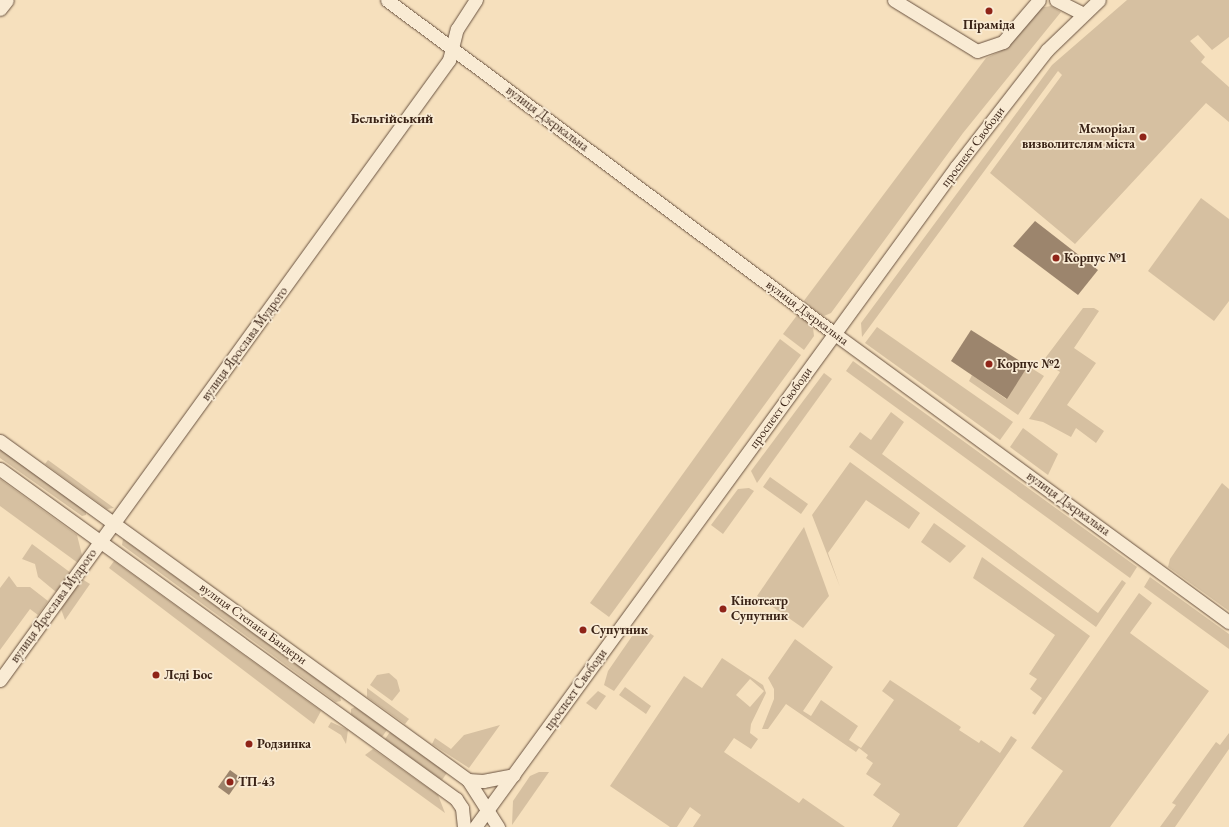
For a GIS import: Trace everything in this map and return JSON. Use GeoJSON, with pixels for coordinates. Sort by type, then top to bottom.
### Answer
{"type":"FeatureCollection","features":[{"type":"Feature","properties":{"kind":"street"},"geometry":{"type":"LineString","coordinates":[[0,9],[6,0]]}},
{"type":"Feature","properties":{"kind":"street","name":"вулиця Дзеркальна"},"geometry":{"type":"LineString","coordinates":[[387,0],[835,334],[1229,622]]}},
{"type":"Feature","properties":{"kind":"street","name":"вулиця Ярослава Мудрого"},"geometry":{"type":"LineString","coordinates":[[0,680],[115,524],[449,60],[457,29],[476,0]]}},
{"type":"Feature","properties":{"kind":"street"},"geometry":{"type":"LineString","coordinates":[[894,0],[977,51],[1003,42],[1039,0]]}},
{"type":"Feature","properties":{"kind":"street"},"geometry":{"type":"LineString","coordinates":[[1056,0],[1082,14]]}},
{"type":"Feature","properties":{"kind":"street","name":"проспект Свободи"},"geometry":{"type":"LineString","coordinates":[[475,827],[966,155],[1048,50],[1082,14],[1099,0]]}},
{"type":"Feature","properties":{"kind":"street","name":"вулиця Степана Бандери"},"geometry":{"type":"LineString","coordinates":[[0,441],[468,780]]}},
{"type":"Feature","properties":{"kind":"street","name":"вулиця Степана Бандери"},"geometry":{"type":"LineString","coordinates":[[0,469],[456,799],[487,810]]}},
{"type":"Feature","properties":{"kind":"street"},"geometry":{"type":"LineString","coordinates":[[332,709],[344,703],[346,691]]}},
{"type":"Feature","properties":{"kind":"street"},"geometry":{"type":"LineString","coordinates":[[345,718],[348,706],[359,701]]}},
{"type":"Feature","properties":{"kind":"street"},"geometry":{"type":"LineString","coordinates":[[468,780],[483,781],[513,775]]}},
{"type":"Feature","properties":{"kind":"street"},"geometry":{"type":"LineString","coordinates":[[468,780],[498,827]]}},
{"type":"Feature","properties":{"kind":"street"},"geometry":{"type":"LineString","coordinates":[[456,799],[462,808],[464,827]]}},
{"type":"Feature","properties":{"kind":"shaded area"},"geometry":{"type":"Polygon","coordinates":[[[1127,0],[1229,0],[1229,37],[1212,50],[1198,35],[1190,41],[1205,57],[1201,62],[1229,87],[1229,122],[1206,103],[1075,244],[990,173],[1062,75],[1058,71],[862,337],[861,323],[1052,65],[1127,0]]]}},
{"type":"Feature","properties":{"kind":"shaded area"},"geometry":{"type":"Polygon","coordinates":[[[1051,6],[1061,12],[963,133],[831,313],[824,316],[803,302],[986,58],[1001,51],[1038,8],[1051,6]]]}},
{"type":"Feature","properties":{"kind":"shaded area"},"geometry":{"type":"Polygon","coordinates":[[[1201,198],[1229,219],[1229,301],[1214,321],[1148,271],[1201,198]]]}},
{"type":"Feature","properties":{"kind":"shaded area"},"geometry":{"type":"Polygon","coordinates":[[[1083,308],[1094,308],[1099,311],[1074,348],[1096,363],[1067,405],[1104,431],[1096,443],[1076,428],[1071,437],[1043,422],[1029,419],[1060,372],[1043,361],[1083,308]]]}},
{"type":"Feature","properties":{"kind":"shaded area"},"geometry":{"type":"Polygon","coordinates":[[[798,314],[813,328],[814,336],[804,350],[783,334],[798,314]]]}},
{"type":"Feature","properties":{"kind":"shaded area"},"geometry":{"type":"Polygon","coordinates":[[[877,327],[1013,422],[1000,440],[865,343],[877,327]]]}},
{"type":"Feature","properties":{"kind":"shaded area"},"geometry":{"type":"Polygon","coordinates":[[[780,339],[801,355],[609,617],[590,603],[780,339]]]}},
{"type":"Feature","properties":{"kind":"shaded area"},"geometry":{"type":"Polygon","coordinates":[[[853,361],[1137,567],[1130,578],[846,371],[853,361]]]}},
{"type":"Feature","properties":{"kind":"shaded area"},"geometry":{"type":"Polygon","coordinates":[[[1028,366],[1044,376],[1018,415],[969,381],[972,375],[1006,399],[1028,366]]]}},
{"type":"Feature","properties":{"kind":"shaded area"},"geometry":{"type":"Polygon","coordinates":[[[824,373],[832,379],[757,483],[751,471],[824,373]]]}},
{"type":"Feature","properties":{"kind":"shaded area"},"geometry":{"type":"Polygon","coordinates":[[[891,412],[904,422],[882,454],[1098,613],[1122,580],[1126,583],[1096,627],[849,447],[860,432],[871,440],[891,412]]]}},
{"type":"Feature","properties":{"kind":"shaded area"},"geometry":{"type":"Polygon","coordinates":[[[1023,428],[1058,454],[1048,475],[1010,447],[1023,428]]]}},
{"type":"Feature","properties":{"kind":"shaded area"},"geometry":{"type":"Polygon","coordinates":[[[0,448],[86,510],[86,515],[82,516],[0,458],[0,448]]]}},
{"type":"Feature","properties":{"kind":"shaded area"},"geometry":{"type":"Polygon","coordinates":[[[48,460],[114,508],[107,509],[45,464],[48,460]]]}},
{"type":"Feature","properties":{"kind":"shaded area"},"geometry":{"type":"Polygon","coordinates":[[[850,462],[920,513],[909,529],[866,500],[828,553],[840,587],[812,515],[850,462]]]}},
{"type":"Feature","properties":{"kind":"shaded area"},"geometry":{"type":"Polygon","coordinates":[[[770,477],[808,504],[801,514],[763,487],[770,477]]]}},
{"type":"Feature","properties":{"kind":"shaded area"},"geometry":{"type":"Polygon","coordinates":[[[0,479],[77,535],[82,555],[78,563],[0,506],[0,479]]]}},
{"type":"Feature","properties":{"kind":"shaded area"},"geometry":{"type":"Polygon","coordinates":[[[1222,483],[1229,489],[1229,611],[1168,567],[1170,559],[1222,483]]]}},
{"type":"Feature","properties":{"kind":"shaded area"},"geometry":{"type":"Polygon","coordinates":[[[749,488],[754,491],[723,534],[711,525],[738,489],[749,488]]]}},
{"type":"Feature","properties":{"kind":"shaded area"},"geometry":{"type":"Polygon","coordinates":[[[934,523],[966,546],[950,563],[921,542],[934,523]]]}},
{"type":"Feature","properties":{"kind":"shaded area"},"geometry":{"type":"Polygon","coordinates":[[[804,527],[829,596],[803,628],[757,596],[804,527]]]}},
{"type":"Feature","properties":{"kind":"shaded area"},"geometry":{"type":"Polygon","coordinates":[[[123,539],[340,696],[341,701],[336,702],[122,545],[123,539]]]}},
{"type":"Feature","properties":{"kind":"shaded area"},"geometry":{"type":"Polygon","coordinates":[[[32,544],[71,573],[56,592],[38,577],[35,564],[22,559],[32,544]]]}},
{"type":"Feature","properties":{"kind":"shaded area"},"geometry":{"type":"Polygon","coordinates":[[[982,557],[1090,636],[1035,715],[1032,713],[1042,698],[1030,689],[1037,679],[1029,674],[1055,635],[973,578],[982,557]]]}},
{"type":"Feature","properties":{"kind":"shaded area"},"geometry":{"type":"Polygon","coordinates":[[[114,561],[321,711],[314,724],[109,568],[114,561]]]}},
{"type":"Feature","properties":{"kind":"shaded area"},"geometry":{"type":"Polygon","coordinates":[[[9,576],[17,587],[30,587],[48,601],[38,615],[30,609],[0,650],[0,588],[9,576]]]}},
{"type":"Feature","properties":{"kind":"shaded area"},"geometry":{"type":"Polygon","coordinates":[[[1150,577],[1229,634],[1229,649],[1144,587],[1150,577]]]}},
{"type":"Feature","properties":{"kind":"shaded area"},"geometry":{"type":"Polygon","coordinates":[[[82,579],[90,584],[65,620],[61,609],[82,579]]]}},
{"type":"Feature","properties":{"kind":"shaded area"},"geometry":{"type":"Polygon","coordinates":[[[1139,593],[1152,603],[1130,633],[1209,691],[1110,827],[1023,827],[1063,771],[1031,748],[1139,593]]]}},
{"type":"Feature","properties":{"kind":"shaded area"},"geometry":{"type":"Polygon","coordinates":[[[639,626],[654,636],[614,691],[604,685],[608,671],[639,626]]]}},
{"type":"Feature","properties":{"kind":"shaded area"},"geometry":{"type":"Polygon","coordinates":[[[795,639],[833,667],[803,711],[811,716],[821,700],[858,726],[849,740],[861,748],[894,700],[882,691],[890,680],[961,727],[959,730],[979,743],[981,740],[1000,753],[1011,736],[1017,740],[957,827],[892,827],[900,814],[873,795],[881,784],[866,774],[873,763],[866,758],[868,755],[859,748],[856,752],[786,704],[768,729],[762,729],[774,699],[774,689],[768,678],[795,639]]]}},
{"type":"Feature","properties":{"kind":"shaded area"},"geometry":{"type":"Polygon","coordinates":[[[722,658],[763,685],[766,693],[751,724],[750,733],[758,739],[751,749],[734,738],[724,752],[799,803],[803,798],[845,827],[693,827],[701,815],[690,807],[677,827],[670,827],[610,786],[684,676],[702,688],[722,658]],[[750,679],[736,695],[750,707],[764,691],[750,679]]]}},
{"type":"Feature","properties":{"kind":"shaded area"},"geometry":{"type":"Polygon","coordinates":[[[389,673],[397,680],[400,691],[392,701],[370,685],[377,675],[389,673]]]}},
{"type":"Feature","properties":{"kind":"shaded area"},"geometry":{"type":"Polygon","coordinates":[[[625,687],[651,706],[646,714],[619,695],[625,687]]]}},
{"type":"Feature","properties":{"kind":"shaded area"},"geometry":{"type":"Polygon","coordinates":[[[367,688],[409,719],[405,724],[367,697],[367,688]]]}},
{"type":"Feature","properties":{"kind":"shaded area"},"geometry":{"type":"Polygon","coordinates":[[[598,691],[606,696],[596,710],[586,703],[598,691]]]}},
{"type":"Feature","properties":{"kind":"shaded area"},"geometry":{"type":"Polygon","coordinates":[[[355,707],[387,730],[382,737],[351,714],[351,709],[355,707]]]}},
{"type":"Feature","properties":{"kind":"shaded area"},"geometry":{"type":"Polygon","coordinates":[[[331,722],[348,730],[346,744],[341,735],[328,727],[331,722]]]}},
{"type":"Feature","properties":{"kind":"shaded area"},"geometry":{"type":"Polygon","coordinates":[[[500,725],[469,768],[432,744],[435,738],[451,749],[464,735],[500,725]]]}},
{"type":"Feature","properties":{"kind":"shaded area"},"geometry":{"type":"Polygon","coordinates":[[[390,732],[447,773],[442,780],[385,739],[390,732]]]}},
{"type":"Feature","properties":{"kind":"shaded area"},"geometry":{"type":"Polygon","coordinates":[[[1229,733],[1229,749],[1175,827],[1160,827],[1176,805],[1172,803],[1216,742],[1220,745],[1229,733]]]}},
{"type":"Feature","properties":{"kind":"shaded area"},"geometry":{"type":"Polygon","coordinates":[[[373,749],[438,795],[445,813],[365,755],[373,749]]]}},
{"type":"Feature","properties":{"kind":"shaded area"},"geometry":{"type":"Polygon","coordinates":[[[539,772],[549,772],[512,825],[513,801],[530,776],[539,772]]]}},
{"type":"Feature","properties":{"kind":"building","name":"Корпус №1"},"geometry":{"type":"Polygon","coordinates":[[[1035,221],[1098,270],[1078,295],[1013,246],[1035,221]]]}},
{"type":"Feature","properties":{"kind":"building","name":"Корпус №2"},"geometry":{"type":"Polygon","coordinates":[[[971,330],[1028,366],[1007,399],[951,361],[971,330]]]}},
{"type":"Feature","properties":{"kind":"building","name":"ТП-43"},"geometry":{"type":"Polygon","coordinates":[[[230,770],[241,778],[229,795],[218,787],[230,770]]]}},
{"type":"Feature","properties":{"kind":"place","name":"Піраміда"},"geometry":{"type":"Point","coordinates":[989,11]}},
{"type":"Feature","properties":{"kind":"place","name":"Меморіал визволителям міста"},"geometry":{"type":"Point","coordinates":[1143,137]}},
{"type":"Feature","properties":{"kind":"place","name":"Корпус №1"},"geometry":{"type":"Point","coordinates":[1056,258]}},
{"type":"Feature","properties":{"kind":"place","name":"Корпус №2"},"geometry":{"type":"Point","coordinates":[989,364]}},
{"type":"Feature","properties":{"kind":"place","name":"Кінотеатр Супутник"},"geometry":{"type":"Point","coordinates":[723,609]}},
{"type":"Feature","properties":{"kind":"place","name":"Супутник"},"geometry":{"type":"Point","coordinates":[583,630]}},
{"type":"Feature","properties":{"kind":"place","name":"Леді Бос"},"geometry":{"type":"Point","coordinates":[156,675]}},
{"type":"Feature","properties":{"kind":"place","name":"Родзинка"},"geometry":{"type":"Point","coordinates":[249,744]}},
{"type":"Feature","properties":{"kind":"place","name":"ТП-43"},"geometry":{"type":"Point","coordinates":[230,782]}},
{"type":"Feature","properties":{"kind":"district","name":"Бельгійський"},"geometry":{"type":"Point","coordinates":[392,118]}}]}
